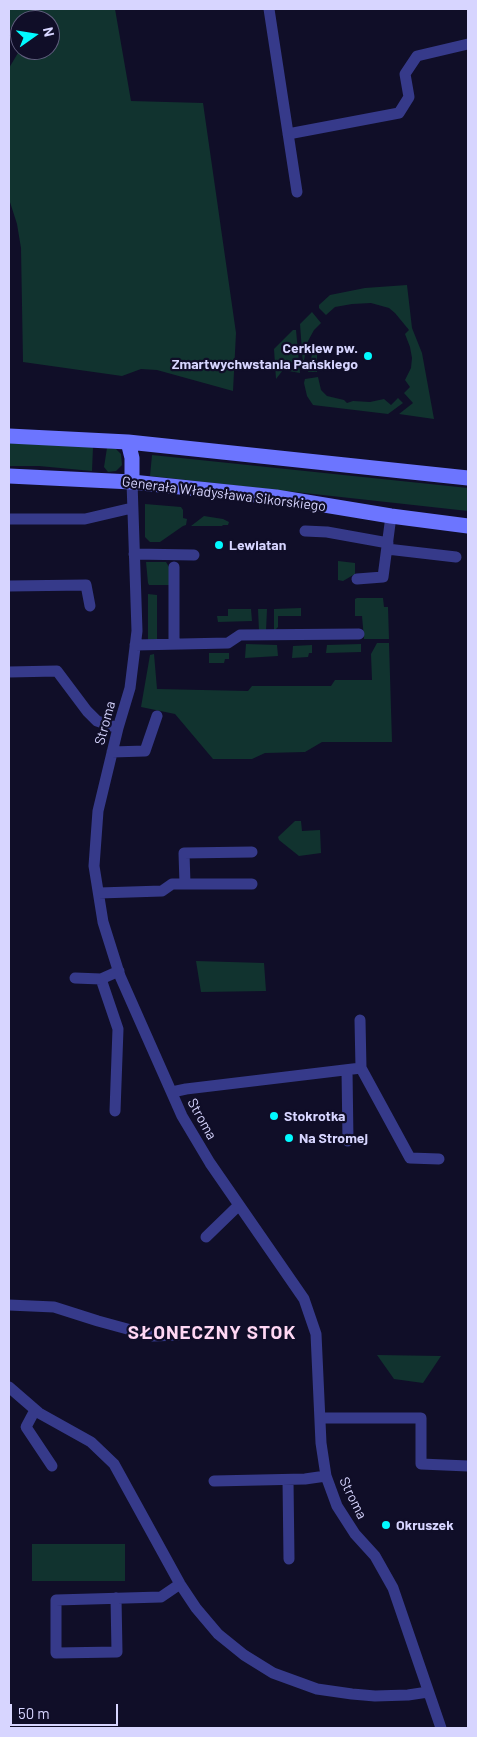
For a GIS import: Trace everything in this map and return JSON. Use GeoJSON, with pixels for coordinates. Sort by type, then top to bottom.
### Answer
{"type":"FeatureCollection","features":[{"type":"Feature","properties":{"kind":"main road"},"geometry":{"type":"LineString","coordinates":[[9,436],[128,442],[468,478]]}},
{"type":"Feature","properties":{"kind":"main road"},"geometry":{"type":"LineString","coordinates":[[128,442],[132,458],[132,482]]}},
{"type":"Feature","properties":{"kind":"main road","name":"Generała Władysława Sikorskiego"},"geometry":{"type":"LineString","coordinates":[[9,476],[132,482],[276,497],[390,516],[468,526]]}},
{"type":"Feature","properties":{"kind":"street"},"geometry":{"type":"LineString","coordinates":[[269,9],[297,192]]}},
{"type":"Feature","properties":{"kind":"street"},"geometry":{"type":"LineString","coordinates":[[288,134],[399,112],[409,97],[405,74],[417,56],[468,44]]}},
{"type":"Feature","properties":{"kind":"street","name":"Stroma"},"geometry":{"type":"LineString","coordinates":[[132,482],[137,631],[130,688],[118,728],[98,811],[94,866],[103,922],[119,971],[182,1116],[210,1164],[304,1299],[316,1334],[321,1443],[326,1476],[337,1506],[355,1534],[375,1556],[393,1588],[441,1728]]}},
{"type":"Feature","properties":{"kind":"street"},"geometry":{"type":"LineString","coordinates":[[9,520],[85,519],[132,508]]}},
{"type":"Feature","properties":{"kind":"street"},"geometry":{"type":"LineString","coordinates":[[357,579],[384,577],[390,516]]}},
{"type":"Feature","properties":{"kind":"street"},"geometry":{"type":"LineString","coordinates":[[306,531],[326,532],[388,546],[456,557]]}},
{"type":"Feature","properties":{"kind":"street"},"geometry":{"type":"LineString","coordinates":[[134,554],[194,555]]}},
{"type":"Feature","properties":{"kind":"street"},"geometry":{"type":"LineString","coordinates":[[174,567],[174,644]]}},
{"type":"Feature","properties":{"kind":"street"},"geometry":{"type":"LineString","coordinates":[[9,586],[86,585],[90,606]]}},
{"type":"Feature","properties":{"kind":"street"},"geometry":{"type":"LineString","coordinates":[[135,645],[228,643],[240,635],[359,634]]}},
{"type":"Feature","properties":{"kind":"street"},"geometry":{"type":"LineString","coordinates":[[9,672],[57,671],[87,711],[97,721],[118,728]]}},
{"type":"Feature","properties":{"kind":"street"},"geometry":{"type":"LineString","coordinates":[[112,752],[145,751],[157,716]]}},
{"type":"Feature","properties":{"kind":"street"},"geometry":{"type":"LineString","coordinates":[[185,884],[184,853],[252,852]]}},
{"type":"Feature","properties":{"kind":"street"},"geometry":{"type":"LineString","coordinates":[[99,893],[162,891],[172,884],[252,884]]}},
{"type":"Feature","properties":{"kind":"street"},"geometry":{"type":"LineString","coordinates":[[75,978],[101,979],[119,971]]}},
{"type":"Feature","properties":{"kind":"street"},"geometry":{"type":"LineString","coordinates":[[101,979],[118,1029],[116,1111]]}},
{"type":"Feature","properties":{"kind":"street"},"geometry":{"type":"LineString","coordinates":[[360,1020],[361,1068],[410,1158],[439,1160]]}},
{"type":"Feature","properties":{"kind":"street"},"geometry":{"type":"LineString","coordinates":[[172,1092],[186,1088],[361,1068]]}},
{"type":"Feature","properties":{"kind":"street"},"geometry":{"type":"LineString","coordinates":[[347,1070],[348,1141]]}},
{"type":"Feature","properties":{"kind":"street"},"geometry":{"type":"LineString","coordinates":[[206,1236],[239,1205]]}},
{"type":"Feature","properties":{"kind":"street"},"geometry":{"type":"LineString","coordinates":[[9,1305],[54,1307],[153,1336],[180,1335]]}},
{"type":"Feature","properties":{"kind":"street"},"geometry":{"type":"LineString","coordinates":[[9,1387],[35,1410],[91,1442],[114,1464],[180,1584],[207,1622],[244,1656],[273,1672],[317,1689],[352,1694],[408,1695],[428,1692]]}},
{"type":"Feature","properties":{"kind":"street"},"geometry":{"type":"LineString","coordinates":[[35,1410],[26,1427],[52,1466]]}},
{"type":"Feature","properties":{"kind":"street"},"geometry":{"type":"LineString","coordinates":[[320,1418],[421,1418],[421,1464],[468,1466]]}},
{"type":"Feature","properties":{"kind":"street"},"geometry":{"type":"LineString","coordinates":[[214,1481],[288,1480],[326,1476]]}},
{"type":"Feature","properties":{"kind":"street"},"geometry":{"type":"LineString","coordinates":[[288,1480],[288,1559]]}},
{"type":"Feature","properties":{"kind":"street"},"geometry":{"type":"LineString","coordinates":[[116,1598],[117,1652],[56,1653],[56,1600],[116,1598],[161,1597],[180,1584]]}},
{"type":"Feature","properties":{"kind":"green space"},"geometry":{"type":"Polygon","coordinates":[[[9,9],[115,9],[131,101],[203,103],[236,333],[233,391],[157,370],[141,369],[122,376],[23,362],[21,248],[17,224],[9,199],[9,68],[14,60],[60,60],[60,10],[10,10],[10,26],[9,9]]]}},
{"type":"Feature","properties":{"kind":"green space"},"geometry":{"type":"Polygon","coordinates":[[[407,285],[412,328],[422,353],[434,419],[399,414],[413,403],[404,393],[410,387],[405,380],[411,368],[412,358],[405,334],[409,330],[395,313],[389,308],[371,303],[335,307],[326,315],[319,308],[319,305],[330,295],[365,288],[407,285]]]}},
{"type":"Feature","properties":{"kind":"green space"},"geometry":{"type":"Polygon","coordinates":[[[312,312],[321,323],[314,330],[308,341],[303,365],[300,324],[312,312]]]}},
{"type":"Feature","properties":{"kind":"green space"},"geometry":{"type":"Polygon","coordinates":[[[293,330],[296,330],[300,373],[283,370],[276,379],[274,349],[293,330]]]}},
{"type":"Feature","properties":{"kind":"green space"},"geometry":{"type":"Polygon","coordinates":[[[314,346],[317,347],[317,372],[308,372],[314,346]]]}},
{"type":"Feature","properties":{"kind":"green space"},"geometry":{"type":"Polygon","coordinates":[[[318,377],[321,390],[327,396],[344,400],[347,403],[384,399],[391,405],[398,398],[403,403],[388,414],[313,405],[307,396],[304,383],[305,379],[318,377]]]}},
{"type":"Feature","properties":{"kind":"green space"},"geometry":{"type":"Polygon","coordinates":[[[9,443],[93,447],[92,471],[39,466],[9,466],[9,443]]]}},
{"type":"Feature","properties":{"kind":"green space"},"geometry":{"type":"Polygon","coordinates":[[[107,448],[116,449],[121,454],[122,465],[116,471],[108,472],[104,467],[107,448]]]}},
{"type":"Feature","properties":{"kind":"green space"},"geometry":{"type":"Polygon","coordinates":[[[152,455],[468,488],[468,511],[150,476],[152,455]]]}},
{"type":"Feature","properties":{"kind":"green space"},"geometry":{"type":"Polygon","coordinates":[[[145,504],[181,507],[183,518],[187,519],[186,525],[160,542],[150,542],[145,537],[145,504]]]}},
{"type":"Feature","properties":{"kind":"green space"},"geometry":{"type":"Polygon","coordinates":[[[204,516],[223,519],[229,522],[228,525],[222,526],[191,526],[204,516]]]}},
{"type":"Feature","properties":{"kind":"green space"},"geometry":{"type":"Polygon","coordinates":[[[338,561],[355,563],[355,574],[343,581],[338,580],[338,561]]]}},
{"type":"Feature","properties":{"kind":"green space"},"geometry":{"type":"Polygon","coordinates":[[[146,562],[166,562],[169,567],[170,585],[149,585],[146,562]]]}},
{"type":"Feature","properties":{"kind":"green space"},"geometry":{"type":"Polygon","coordinates":[[[148,594],[157,595],[157,641],[148,640],[148,594]]]}},
{"type":"Feature","properties":{"kind":"green space"},"geometry":{"type":"Polygon","coordinates":[[[383,598],[384,607],[388,607],[389,639],[364,639],[362,616],[355,616],[355,599],[383,598]]]}},
{"type":"Feature","properties":{"kind":"green space"},"geometry":{"type":"Polygon","coordinates":[[[301,608],[301,616],[278,616],[278,627],[274,631],[274,609],[301,608]]]}},
{"type":"Feature","properties":{"kind":"green space"},"geometry":{"type":"Polygon","coordinates":[[[228,609],[251,609],[252,621],[218,622],[217,616],[228,616],[228,609]]]}},
{"type":"Feature","properties":{"kind":"green space"},"geometry":{"type":"Polygon","coordinates":[[[258,609],[267,609],[266,631],[259,631],[258,609]]]}},
{"type":"Feature","properties":{"kind":"green space"},"geometry":{"type":"Polygon","coordinates":[[[377,643],[389,643],[392,742],[322,742],[305,752],[265,753],[252,759],[213,759],[175,714],[141,707],[150,655],[154,654],[157,689],[248,691],[252,686],[331,686],[335,680],[372,680],[371,654],[377,643]]]}},
{"type":"Feature","properties":{"kind":"green space"},"geometry":{"type":"Polygon","coordinates":[[[246,644],[277,645],[278,656],[245,658],[246,644]]]}},
{"type":"Feature","properties":{"kind":"green space"},"geometry":{"type":"Polygon","coordinates":[[[361,644],[361,652],[326,653],[327,645],[361,644]]]}},
{"type":"Feature","properties":{"kind":"green space"},"geometry":{"type":"Polygon","coordinates":[[[312,645],[312,653],[309,653],[308,657],[292,658],[293,646],[312,645]]]}},
{"type":"Feature","properties":{"kind":"green space"},"geometry":{"type":"Polygon","coordinates":[[[209,653],[229,653],[229,659],[225,659],[224,663],[209,663],[209,653]]]}},
{"type":"Feature","properties":{"kind":"green space"},"geometry":{"type":"Polygon","coordinates":[[[295,821],[301,821],[302,831],[320,830],[321,853],[299,856],[279,840],[278,837],[295,821]]]}},
{"type":"Feature","properties":{"kind":"green space"},"geometry":{"type":"Polygon","coordinates":[[[196,961],[264,963],[266,991],[201,992],[196,961]]]}},
{"type":"Feature","properties":{"kind":"green space"},"geometry":{"type":"Polygon","coordinates":[[[377,1355],[441,1356],[423,1383],[394,1379],[377,1355]]]}},
{"type":"Feature","properties":{"kind":"green space"},"geometry":{"type":"Polygon","coordinates":[[[32,1544],[125,1544],[125,1581],[32,1581],[32,1544]]]}},
{"type":"Feature","properties":{"kind":"place","name":"Cerkiew pw. Zmartwychwstania Pańskiego"},"geometry":{"type":"Point","coordinates":[368,356]}},
{"type":"Feature","properties":{"kind":"place","name":"Lewiatan"},"geometry":{"type":"Point","coordinates":[219,545]}},
{"type":"Feature","properties":{"kind":"place","name":"Stokrotka"},"geometry":{"type":"Point","coordinates":[274,1116]}},
{"type":"Feature","properties":{"kind":"place","name":"Na Stromej"},"geometry":{"type":"Point","coordinates":[289,1138]}},
{"type":"Feature","properties":{"kind":"place","name":"Okruszek"},"geometry":{"type":"Point","coordinates":[386,1525]}},
{"type":"Feature","properties":{"kind":"district","name":"SŁONECZNY STOK"},"geometry":{"type":"Point","coordinates":[212,1333]}}]}
